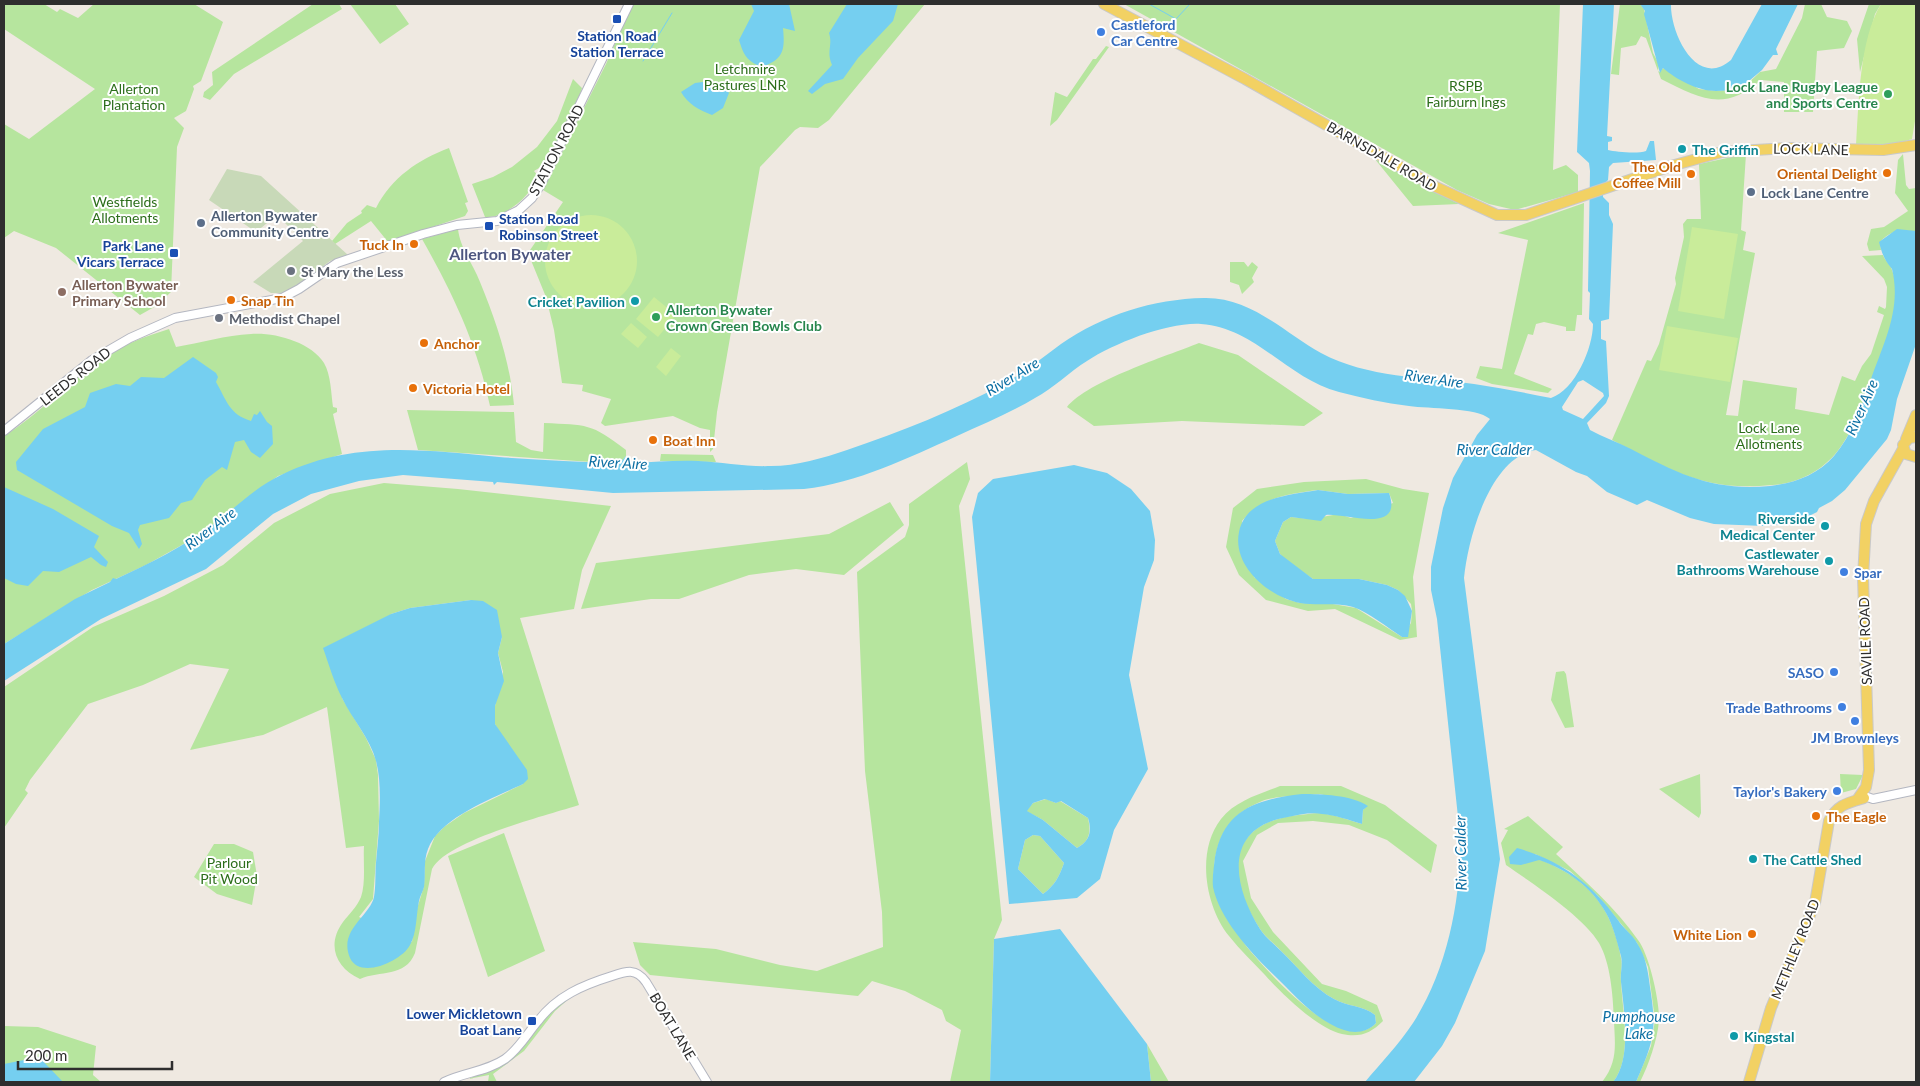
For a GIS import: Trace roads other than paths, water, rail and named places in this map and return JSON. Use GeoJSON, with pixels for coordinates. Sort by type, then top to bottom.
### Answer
{"type":"FeatureCollection","features":[{"type":"Feature","properties":{"kind":"main road","name":"BARNSDALE ROAD"},"geometry":{"type":"LineString","coordinates":[[1104,4],[1245,79],[1436,187],[1488,212],[1518,216],[1677,164]]}},
{"type":"Feature","properties":{"kind":"main road","name":"LOCK LANE"},"geometry":{"type":"LineString","coordinates":[[1677,164],[1742,149],[1883,150],[1916,145]]}},
{"type":"Feature","properties":{"kind":"main road"},"geometry":{"type":"LineString","coordinates":[[1912,433],[1906,454],[1914,457]]}},
{"type":"Feature","properties":{"kind":"main road","name":"SAVILE ROAD"},"geometry":{"type":"LineString","coordinates":[[1864,796],[1871,790],[1863,577],[1866,524],[1875,500],[1912,433]]}},
{"type":"Feature","properties":{"kind":"main road"},"geometry":{"type":"LineString","coordinates":[[1898,460],[1914,457]]}},
{"type":"Feature","properties":{"kind":"main road","name":"METHLEY ROAD"},"geometry":{"type":"LineString","coordinates":[[1750,1082],[1778,991],[1815,903],[1829,821],[1835,810],[1843,804],[1864,796]]}},
{"type":"Feature","properties":{"kind":"street","name":"STATION ROAD"},"geometry":{"type":"LineString","coordinates":[[266,302],[291,294],[336,263],[457,225],[497,221],[526,204],[540,186],[629,4]]}},
{"type":"Feature","properties":{"kind":"street","name":"LEEDS ROAD"},"geometry":{"type":"LineString","coordinates":[[4,431],[92,360],[130,338],[175,318],[266,302]]}},
{"type":"Feature","properties":{"kind":"street"},"geometry":{"type":"LineString","coordinates":[[1864,796],[1916,790]]}},
{"type":"Feature","properties":{"kind":"street","name":"BOAT LANE"},"geometry":{"type":"LineString","coordinates":[[444,1082],[484,1070],[506,1058],[518,1047],[549,1009],[575,989],[624,972],[635,972],[646,982],[707,1082]]}},
{"type":"Feature","properties":{"kind":"water"},"geometry":{"type":"Polygon","coordinates":[[[751,4],[789,4],[795,31],[783,28],[784,42],[782,53],[775,61],[762,67],[747,57],[739,40],[754,11],[751,4]]]}},
{"type":"Feature","properties":{"kind":"water"},"geometry":{"type":"Polygon","coordinates":[[[847,4],[898,4],[893,21],[858,58],[843,79],[825,84],[812,94],[808,91],[832,65],[830,60],[829,33],[847,4]]]}},
{"type":"Feature","properties":{"kind":"water"},"geometry":{"type":"Polygon","coordinates":[[[1583,4],[1614,4],[1607,136],[1612,137],[1612,141],[1608,142],[1608,150],[1642,152],[1646,151],[1650,141],[1654,141],[1656,160],[1613,163],[1609,167],[1608,180],[1603,185],[1603,197],[1609,203],[1609,215],[1613,224],[1609,319],[1601,321],[1601,339],[1606,341],[1609,396],[1606,403],[1587,423],[1590,430],[1682,473],[1714,483],[1731,486],[1770,486],[1788,483],[1813,473],[1834,456],[1851,430],[1890,327],[1895,299],[1894,284],[1892,269],[1884,257],[1879,242],[1897,229],[1916,231],[1916,344],[1897,399],[1891,430],[1887,439],[1845,490],[1832,501],[1819,508],[1817,512],[1795,523],[1764,526],[1714,524],[1690,518],[1647,500],[1637,505],[1607,492],[1587,476],[1536,450],[1520,456],[1506,467],[1494,483],[1476,522],[1470,542],[1464,578],[1500,859],[1485,951],[1455,1023],[1442,1046],[1414,1082],[1365,1082],[1402,1038],[1425,1003],[1443,957],[1455,908],[1460,859],[1460,836],[1437,619],[1431,590],[1431,567],[1443,508],[1453,478],[1477,435],[1490,419],[1474,412],[1400,405],[1339,392],[1321,386],[1239,334],[1221,328],[1201,324],[1188,324],[1173,326],[1142,335],[1099,354],[1042,394],[1006,413],[920,453],[863,475],[824,486],[804,489],[613,493],[497,482],[494,485],[493,482],[403,475],[359,481],[311,494],[273,514],[206,569],[101,619],[4,681],[4,644],[75,599],[110,582],[113,578],[116,579],[154,561],[178,547],[214,524],[263,485],[308,464],[335,456],[388,450],[416,450],[605,463],[620,463],[626,456],[628,460],[634,463],[690,461],[781,466],[800,463],[829,456],[867,443],[947,411],[1012,379],[1077,334],[1111,317],[1147,305],[1185,299],[1221,299],[1252,309],[1321,353],[1358,367],[1377,372],[1474,384],[1551,398],[1560,394],[1575,377],[1586,356],[1592,334],[1593,324],[1589,319],[1590,293],[1588,291],[1590,171],[1589,163],[1577,152],[1583,4]],[[1583,380],[1578,382],[1562,407],[1563,410],[1583,419],[1604,396],[1603,393],[1583,380]]]}},
{"type":"Feature","properties":{"kind":"water"},"geometry":{"type":"Polygon","coordinates":[[[1640,4],[1671,4],[1675,29],[1680,42],[1696,63],[1707,68],[1718,67],[1731,60],[1762,4],[1798,4],[1776,49],[1778,55],[1773,55],[1762,70],[1743,86],[1743,90],[1709,91],[1688,84],[1663,68],[1660,73],[1644,14],[1645,11],[1640,4]]]}},
{"type":"Feature","properties":{"kind":"water"},"geometry":{"type":"Polygon","coordinates":[[[710,81],[722,85],[729,93],[723,108],[712,115],[694,106],[681,92],[695,83],[710,81]]]}},
{"type":"Feature","properties":{"kind":"water"},"geometry":{"type":"Polygon","coordinates":[[[193,357],[216,373],[218,377],[216,382],[233,411],[251,421],[254,414],[257,415],[260,411],[272,426],[273,444],[260,458],[251,452],[244,440],[235,442],[227,470],[222,467],[205,480],[192,500],[181,503],[169,518],[140,525],[138,530],[142,544],[139,549],[129,533],[112,526],[17,470],[16,462],[43,429],[85,407],[90,393],[116,384],[130,386],[141,377],[164,378],[193,357]]]}},
{"type":"Feature","properties":{"kind":"water"},"geometry":{"type":"Polygon","coordinates":[[[1074,465],[1107,473],[1131,489],[1150,511],[1155,540],[1154,560],[1144,587],[1129,675],[1148,769],[1114,830],[1100,879],[1077,898],[1009,904],[972,517],[978,493],[993,479],[1074,465]],[[1045,799],[1033,803],[1027,811],[1043,820],[1077,848],[1085,842],[1090,831],[1088,818],[1061,801],[1056,803],[1045,799]],[[1033,835],[1025,840],[1018,869],[1043,894],[1056,880],[1064,863],[1040,836],[1033,835]]]}},
{"type":"Feature","properties":{"kind":"water"},"geometry":{"type":"Polygon","coordinates":[[[4,487],[53,509],[99,536],[94,547],[108,562],[106,567],[91,557],[59,572],[43,571],[28,586],[16,584],[4,578],[4,487]]]}},
{"type":"Feature","properties":{"kind":"water"},"geometry":{"type":"Polygon","coordinates":[[[1318,490],[1348,494],[1389,493],[1391,506],[1388,514],[1381,518],[1370,519],[1326,515],[1321,521],[1291,517],[1283,522],[1275,541],[1280,554],[1313,579],[1359,579],[1387,585],[1398,590],[1405,596],[1412,611],[1408,637],[1402,637],[1371,616],[1353,607],[1307,604],[1288,600],[1265,587],[1247,568],[1241,557],[1238,545],[1239,532],[1243,520],[1250,511],[1283,496],[1318,490]]]}},
{"type":"Feature","properties":{"kind":"water"},"geometry":{"type":"Polygon","coordinates":[[[471,600],[483,601],[497,610],[502,637],[498,653],[504,681],[495,706],[495,724],[527,770],[528,779],[523,784],[483,802],[456,818],[434,838],[426,854],[424,887],[419,901],[415,929],[410,945],[399,957],[390,962],[381,966],[362,968],[350,958],[347,948],[351,931],[367,911],[374,897],[379,827],[379,775],[373,753],[342,698],[323,648],[391,614],[410,608],[471,600]]]}},
{"type":"Feature","properties":{"kind":"water"},"geometry":{"type":"Polygon","coordinates":[[[1302,794],[1345,797],[1361,802],[1368,806],[1363,810],[1362,824],[1318,813],[1288,817],[1267,823],[1252,833],[1243,845],[1239,860],[1239,877],[1250,912],[1267,938],[1312,983],[1326,994],[1334,999],[1366,1009],[1375,1015],[1376,1023],[1369,1028],[1357,1032],[1348,1031],[1326,1022],[1310,1010],[1261,962],[1231,926],[1217,900],[1213,887],[1215,857],[1220,840],[1226,827],[1235,817],[1258,803],[1302,794]]]}},
{"type":"Feature","properties":{"kind":"water","name":"Pumphouse Lake"},"geometry":{"type":"Polygon","coordinates":[[[1517,848],[1533,853],[1562,867],[1586,884],[1608,907],[1640,948],[1645,959],[1648,975],[1653,1026],[1647,1056],[1636,1082],[1613,1082],[1623,1061],[1625,1020],[1621,979],[1622,959],[1608,918],[1600,904],[1586,887],[1559,868],[1539,860],[1521,865],[1510,864],[1509,857],[1517,848]]]}},
{"type":"Feature","properties":{"kind":"water"},"geometry":{"type":"Polygon","coordinates":[[[1060,929],[1147,1044],[1151,1082],[990,1082],[994,939],[1060,929]]]}},
{"type":"Feature","properties":{"kind":"water"},"geometry":{"type":"Polygon","coordinates":[[[39,1057],[63,1082],[4,1082],[4,1064],[39,1057]]]}},
{"type":"Feature","properties":{"kind":"waterway"},"geometry":{"type":"LineString","coordinates":[[1149,4],[1176,19],[1190,4]]}},
{"type":"Feature","properties":{"kind":"waterway"},"geometry":{"type":"LineString","coordinates":[[643,61],[672,13]]}},
{"type":"Feature","properties":{"kind":"place","name":"Station Road Station Terrace"},"geometry":{"type":"Point","coordinates":[617,19]}},
{"type":"Feature","properties":{"kind":"place","name":"Castleford Car Centre"},"geometry":{"type":"Point","coordinates":[1101,32]}},
{"type":"Feature","properties":{"kind":"place","name":"Lock Lane Rugby League and Sports Centre"},"geometry":{"type":"Point","coordinates":[1888,94]}},
{"type":"Feature","properties":{"kind":"place","name":"The Griffin"},"geometry":{"type":"Point","coordinates":[1682,149]}},
{"type":"Feature","properties":{"kind":"place","name":"Oriental Delight"},"geometry":{"type":"Point","coordinates":[1887,173]}},
{"type":"Feature","properties":{"kind":"place","name":"The Old Coffee Mill"},"geometry":{"type":"Point","coordinates":[1691,174]}},
{"type":"Feature","properties":{"kind":"place","name":"Lock Lane Centre"},"geometry":{"type":"Point","coordinates":[1751,192]}},
{"type":"Feature","properties":{"kind":"place","name":"Allerton Bywater Community Centre"},"geometry":{"type":"Point","coordinates":[201,223]}},
{"type":"Feature","properties":{"kind":"place","name":"Station Road Robinson Street"},"geometry":{"type":"Point","coordinates":[489,226]}},
{"type":"Feature","properties":{"kind":"place","name":"Tuck In"},"geometry":{"type":"Point","coordinates":[414,244]}},
{"type":"Feature","properties":{"kind":"place","name":"Park Lane Vicars Terrace"},"geometry":{"type":"Point","coordinates":[174,253]}},
{"type":"Feature","properties":{"kind":"place","name":"St Mary the Less"},"geometry":{"type":"Point","coordinates":[291,271]}},
{"type":"Feature","properties":{"kind":"place","name":"Allerton Bywater Primary School"},"geometry":{"type":"Point","coordinates":[62,292]}},
{"type":"Feature","properties":{"kind":"place","name":"Snap Tin"},"geometry":{"type":"Point","coordinates":[231,300]}},
{"type":"Feature","properties":{"kind":"place","name":"Cricket Pavilion"},"geometry":{"type":"Point","coordinates":[635,301]}},
{"type":"Feature","properties":{"kind":"place","name":"Allerton Bywater Crown Green Bowls Club"},"geometry":{"type":"Point","coordinates":[656,317]}},
{"type":"Feature","properties":{"kind":"place","name":"Methodist Chapel"},"geometry":{"type":"Point","coordinates":[219,318]}},
{"type":"Feature","properties":{"kind":"place","name":"Anchor"},"geometry":{"type":"Point","coordinates":[424,343]}},
{"type":"Feature","properties":{"kind":"place","name":"Victoria Hotel"},"geometry":{"type":"Point","coordinates":[413,388]}},
{"type":"Feature","properties":{"kind":"place","name":"Boat Inn"},"geometry":{"type":"Point","coordinates":[653,440]}},
{"type":"Feature","properties":{"kind":"place","name":"Riverside Medical Center"},"geometry":{"type":"Point","coordinates":[1825,526]}},
{"type":"Feature","properties":{"kind":"place","name":"Castlewater Bathrooms Warehouse"},"geometry":{"type":"Point","coordinates":[1829,561]}},
{"type":"Feature","properties":{"kind":"place","name":"Spar"},"geometry":{"type":"Point","coordinates":[1844,572]}},
{"type":"Feature","properties":{"kind":"place","name":"SASO"},"geometry":{"type":"Point","coordinates":[1834,672]}},
{"type":"Feature","properties":{"kind":"place","name":"Trade Bathrooms"},"geometry":{"type":"Point","coordinates":[1842,707]}},
{"type":"Feature","properties":{"kind":"place","name":"JM Brownleys"},"geometry":{"type":"Point","coordinates":[1855,721]}},
{"type":"Feature","properties":{"kind":"place","name":"Taylor's Bakery"},"geometry":{"type":"Point","coordinates":[1837,791]}},
{"type":"Feature","properties":{"kind":"place","name":"The Eagle"},"geometry":{"type":"Point","coordinates":[1816,816]}},
{"type":"Feature","properties":{"kind":"place","name":"The Cattle Shed"},"geometry":{"type":"Point","coordinates":[1753,859]}},
{"type":"Feature","properties":{"kind":"place","name":"White Lion"},"geometry":{"type":"Point","coordinates":[1752,934]}},
{"type":"Feature","properties":{"kind":"place","name":"Lower Mickletown Boat Lane"},"geometry":{"type":"Point","coordinates":[532,1021]}},
{"type":"Feature","properties":{"kind":"place","name":"Kingstal"},"geometry":{"type":"Point","coordinates":[1734,1036]}},
{"type":"Feature","properties":{"kind":"district","name":"Allerton Bywater"},"geometry":{"type":"Point","coordinates":[510,253]}},
{"type":"Feature","properties":{"kind":"park label","name":"Letchmire Pastures LNR"},"geometry":{"type":"Point","coordinates":[745,76]}},
{"type":"Feature","properties":{"kind":"park label","name":"RSPB Fairburn Ings"},"geometry":{"type":"Point","coordinates":[1466,94]}},
{"type":"Feature","properties":{"kind":"park label","name":"Allerton Plantation"},"geometry":{"type":"Point","coordinates":[134,96]}},
{"type":"Feature","properties":{"kind":"park label","name":"Westfields Allotments"},"geometry":{"type":"Point","coordinates":[125,210]}},
{"type":"Feature","properties":{"kind":"park label","name":"Lock Lane Allotments"},"geometry":{"type":"Point","coordinates":[1769,436]}},
{"type":"Feature","properties":{"kind":"park label","name":"Parlour Pit Wood"},"geometry":{"type":"Point","coordinates":[229,870]}},
{"type":"Feature","properties":{"kind":"water label","name":"River Aire"},"geometry":{"type":"Point","coordinates":[1012,376]}},
{"type":"Feature","properties":{"kind":"water label","name":"River Aire"},"geometry":{"type":"Point","coordinates":[1434,378]}},
{"type":"Feature","properties":{"kind":"water label","name":"River Aire"},"geometry":{"type":"Point","coordinates":[1861,407]}},
{"type":"Feature","properties":{"kind":"water label","name":"River Calder"},"geometry":{"type":"Point","coordinates":[1494,449]}},
{"type":"Feature","properties":{"kind":"water label","name":"River Aire"},"geometry":{"type":"Point","coordinates":[618,462]}},
{"type":"Feature","properties":{"kind":"water label","name":"River Aire"},"geometry":{"type":"Point","coordinates":[210,528]}},
{"type":"Feature","properties":{"kind":"water label","name":"River Calder"},"geometry":{"type":"Point","coordinates":[1460,853]}}]}
